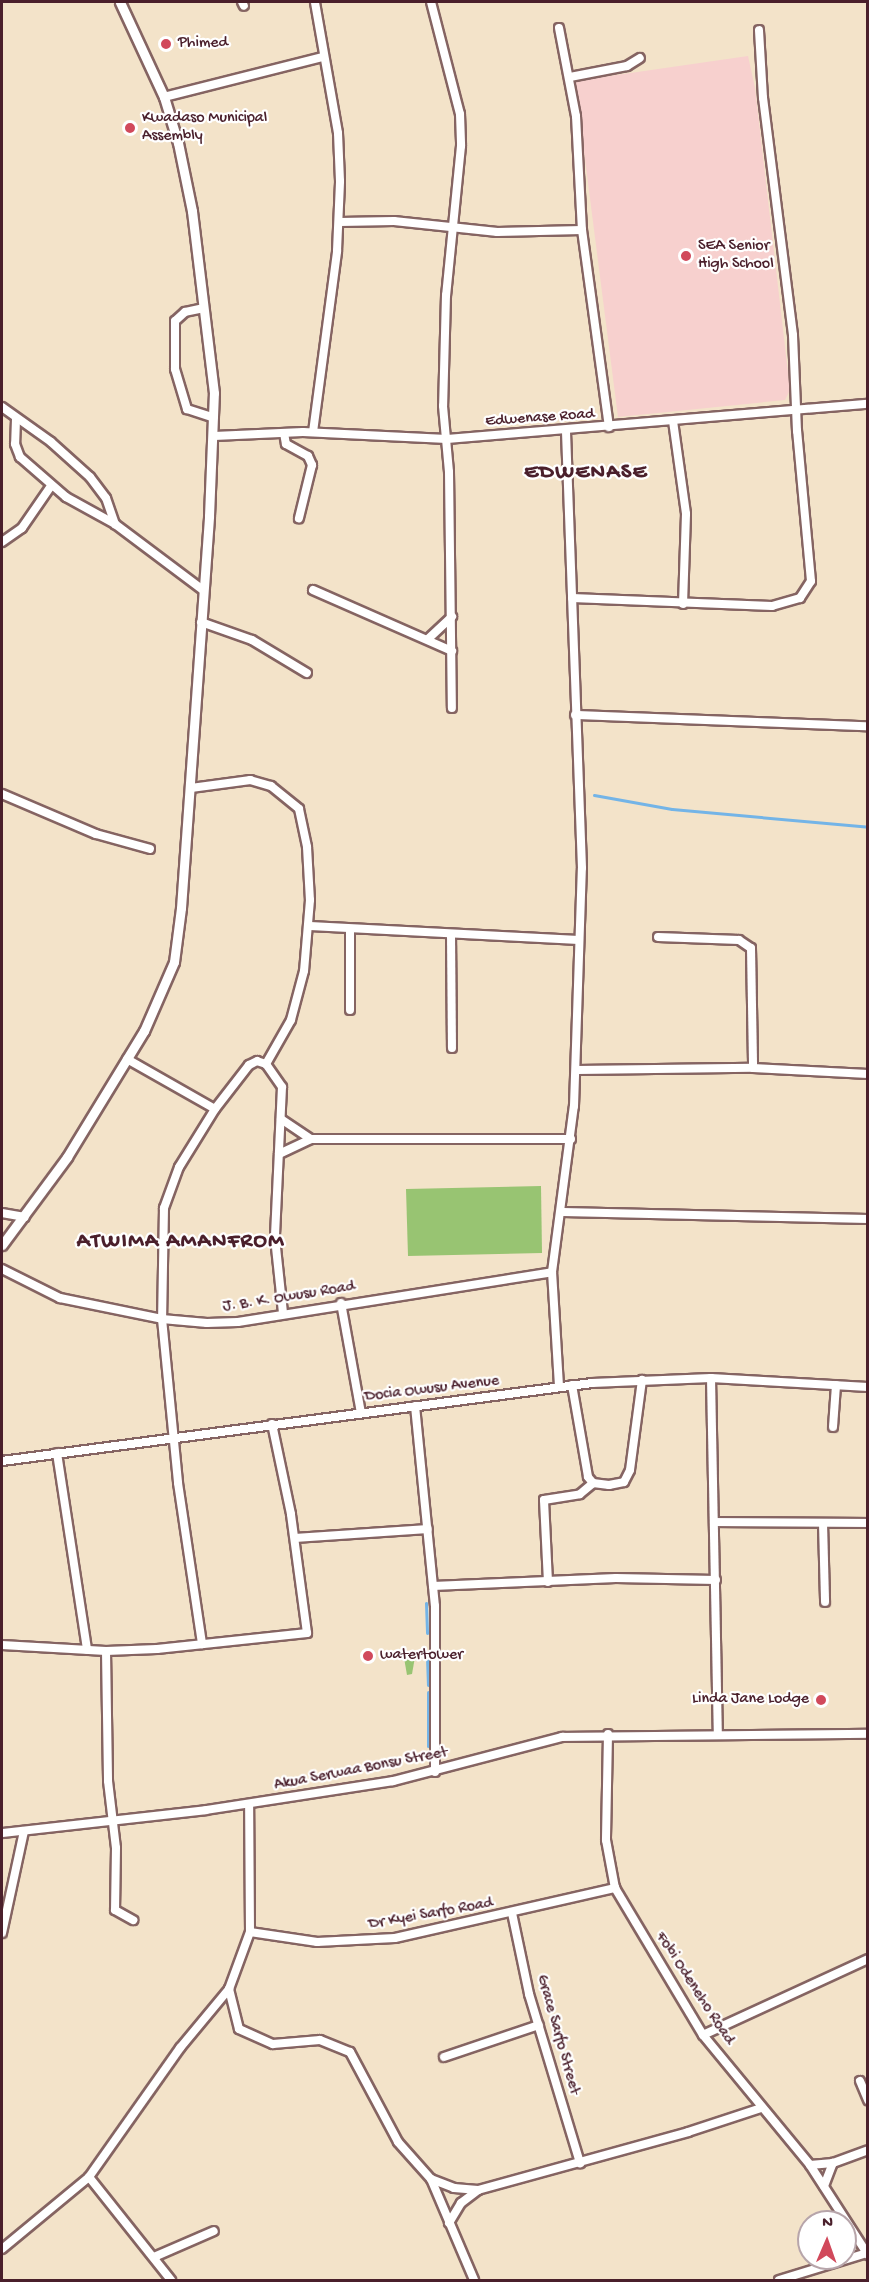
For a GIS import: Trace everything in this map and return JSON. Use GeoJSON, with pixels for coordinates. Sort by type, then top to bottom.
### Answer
{"type":"FeatureCollection","features":[{"type":"Feature","properties":{"kind":"street"},"geometry":{"type":"LineString","coordinates":[[2,1245],[68,1157],[127,1059],[174,962],[191,788],[214,418],[192,211],[164,97],[120,2]]}},
{"type":"Feature","properties":{"kind":"street"},"geometry":{"type":"LineString","coordinates":[[313,432],[340,222],[338,133],[322,57],[315,2]]}},
{"type":"Feature","properties":{"kind":"street"},"geometry":{"type":"LineString","coordinates":[[431,2],[460,114],[461,146],[451,225],[443,406],[447,439],[452,708]]}},
{"type":"Feature","properties":{"kind":"street"},"geometry":{"type":"LineString","coordinates":[[559,28],[570,77],[581,167],[582,230],[609,427]]}},
{"type":"Feature","properties":{"kind":"street"},"geometry":{"type":"LineString","coordinates":[[572,598],[772,606],[794,601],[804,593],[812,574],[796,411],[793,335],[761,88],[759,30]]}},
{"type":"Feature","properties":{"kind":"street"},"geometry":{"type":"LineString","coordinates":[[164,97],[322,57]]}},
{"type":"Feature","properties":{"kind":"street"},"geometry":{"type":"LineString","coordinates":[[570,77],[627,66],[640,58]]}},
{"type":"Feature","properties":{"kind":"street"},"geometry":{"type":"LineString","coordinates":[[340,222],[451,225],[497,232],[582,230]]}},
{"type":"Feature","properties":{"kind":"street"},"geometry":{"type":"LineString","coordinates":[[204,308],[177,317],[174,362],[187,409],[214,418]]}},
{"type":"Feature","properties":{"kind":"street","name":"Edwenase Road"},"geometry":{"type":"LineString","coordinates":[[214,436],[313,432],[447,439],[566,432],[867,404]]}},
{"type":"Feature","properties":{"kind":"street"},"geometry":{"type":"LineString","coordinates":[[2,407],[51,442],[100,487],[115,524]]}},
{"type":"Feature","properties":{"kind":"street"},"geometry":{"type":"LineString","coordinates":[[16,419],[18,454],[51,486],[115,524],[203,590]]}},
{"type":"Feature","properties":{"kind":"street"},"geometry":{"type":"LineString","coordinates":[[673,421],[686,514],[683,604]]}},
{"type":"Feature","properties":{"kind":"street"},"geometry":{"type":"LineString","coordinates":[[559,1386],[552,1272],[563,1212],[577,1070],[582,868],[566,432]]}},
{"type":"Feature","properties":{"kind":"street"},"geometry":{"type":"LineString","coordinates":[[284,433],[286,444],[308,456],[312,465],[299,518]]}},
{"type":"Feature","properties":{"kind":"street"},"geometry":{"type":"LineString","coordinates":[[2,542],[22,528],[51,486]]}},
{"type":"Feature","properties":{"kind":"street"},"geometry":{"type":"LineString","coordinates":[[314,590],[452,651]]}},
{"type":"Feature","properties":{"kind":"street"},"geometry":{"type":"LineString","coordinates":[[428,639],[452,617]]}},
{"type":"Feature","properties":{"kind":"street"},"geometry":{"type":"LineString","coordinates":[[201,622],[252,640],[306,673]]}},
{"type":"Feature","properties":{"kind":"street"},"geometry":{"type":"LineString","coordinates":[[575,715],[867,726]]}},
{"type":"Feature","properties":{"kind":"street"},"geometry":{"type":"LineString","coordinates":[[191,788],[250,780],[271,786],[299,809],[307,847],[310,926],[298,999],[288,1027],[266,1064]]}},
{"type":"Feature","properties":{"kind":"street"},"geometry":{"type":"LineString","coordinates":[[2,794],[86,830],[150,849]]}},
{"type":"Feature","properties":{"kind":"street"},"geometry":{"type":"LineString","coordinates":[[310,926],[579,940]]}},
{"type":"Feature","properties":{"kind":"street"},"geometry":{"type":"LineString","coordinates":[[350,929],[350,1010]]}},
{"type":"Feature","properties":{"kind":"street"},"geometry":{"type":"LineString","coordinates":[[451,935],[452,1048]]}},
{"type":"Feature","properties":{"kind":"street"},"geometry":{"type":"LineString","coordinates":[[658,937],[739,940],[752,948],[753,1068]]}},
{"type":"Feature","properties":{"kind":"street"},"geometry":{"type":"LineString","coordinates":[[127,1059],[215,1110]]}},
{"type":"Feature","properties":{"kind":"street"},"geometry":{"type":"LineString","coordinates":[[202,1644],[173,1438],[162,1319],[161,1235],[167,1196],[179,1167],[215,1110],[249,1065],[257,1061],[266,1064],[282,1085],[275,1238],[283,1313]]}},
{"type":"Feature","properties":{"kind":"street"},"geometry":{"type":"LineString","coordinates":[[577,1070],[753,1068],[867,1074]]}},
{"type":"Feature","properties":{"kind":"street"},"geometry":{"type":"LineString","coordinates":[[281,1119],[311,1139]]}},
{"type":"Feature","properties":{"kind":"street"},"geometry":{"type":"LineString","coordinates":[[279,1154],[311,1139],[571,1139]]}},
{"type":"Feature","properties":{"kind":"street"},"geometry":{"type":"LineString","coordinates":[[563,1212],[867,1220]]}},
{"type":"Feature","properties":{"kind":"street"},"geometry":{"type":"LineString","coordinates":[[2,1214],[25,1216]]}},
{"type":"Feature","properties":{"kind":"street","name":"J. B. K. Owusu Road"},"geometry":{"type":"LineString","coordinates":[[2,1269],[60,1298],[162,1319],[238,1322],[341,1303],[552,1272]]}},
{"type":"Feature","properties":{"kind":"street"},"geometry":{"type":"LineString","coordinates":[[341,1303],[361,1413]]}},
{"type":"Feature","properties":{"kind":"street"},"geometry":{"type":"LineString","coordinates":[[711,1378],[718,1735]]}},
{"type":"Feature","properties":{"kind":"street","name":"Docia Owusu Avenue"},"geometry":{"type":"LineString","coordinates":[[2,1461],[559,1386],[711,1378],[867,1387]]}},
{"type":"Feature","properties":{"kind":"street"},"geometry":{"type":"LineString","coordinates":[[548,1582],[544,1500],[580,1494],[593,1483],[619,1485],[628,1477],[642,1380]]}},
{"type":"Feature","properties":{"kind":"street"},"geometry":{"type":"LineString","coordinates":[[572,1385],[587,1472],[593,1483]]}},
{"type":"Feature","properties":{"kind":"street"},"geometry":{"type":"LineString","coordinates":[[833,1427],[836,1385]]}},
{"type":"Feature","properties":{"kind":"street"},"geometry":{"type":"LineString","coordinates":[[415,1406],[433,1586],[435,1773]]}},
{"type":"Feature","properties":{"kind":"street"},"geometry":{"type":"LineString","coordinates":[[2,1645],[106,1651],[307,1633],[295,1539],[272,1424]]}},
{"type":"Feature","properties":{"kind":"street"},"geometry":{"type":"LineString","coordinates":[[57,1453],[87,1650]]}},
{"type":"Feature","properties":{"kind":"street"},"geometry":{"type":"LineString","coordinates":[[714,1522],[867,1523]]}},
{"type":"Feature","properties":{"kind":"street"},"geometry":{"type":"LineString","coordinates":[[823,1523],[825,1602]]}},
{"type":"Feature","properties":{"kind":"street"},"geometry":{"type":"LineString","coordinates":[[295,1539],[428,1529]]}},
{"type":"Feature","properties":{"kind":"street"},"geometry":{"type":"LineString","coordinates":[[433,1586],[616,1578],[716,1580]]}},
{"type":"Feature","properties":{"kind":"street"},"geometry":{"type":"LineString","coordinates":[[106,1651],[112,1821],[116,1848],[115,1910],[133,1920]]}},
{"type":"Feature","properties":{"kind":"street","name":"Akua Serwaa Bonsu Street"},"geometry":{"type":"LineString","coordinates":[[2,1833],[249,1804],[435,1773],[511,1747],[562,1737],[608,1734],[867,1734]]}},
{"type":"Feature","properties":{"kind":"street","name":"Fobi Odeneho Road"},"geometry":{"type":"LineString","coordinates":[[608,1734],[607,1850],[615,1888],[703,2035],[810,2165],[867,2254]]}},
{"type":"Feature","properties":{"kind":"street"},"geometry":{"type":"LineString","coordinates":[[2,2249],[89,2177],[161,2074],[229,1989],[250,1932],[249,1804]]}},
{"type":"Feature","properties":{"kind":"street"},"geometry":{"type":"LineString","coordinates":[[2,1933],[24,1831]]}},
{"type":"Feature","properties":{"kind":"street","name":"Dr Kyei Sarfo Road"},"geometry":{"type":"LineString","coordinates":[[250,1932],[317,1942],[369,1941],[440,1930],[615,1888]]}},
{"type":"Feature","properties":{"kind":"street","name":"Grace Sarfo Street"},"geometry":{"type":"LineString","coordinates":[[512,1913],[539,2025],[580,2163]]}},
{"type":"Feature","properties":{"kind":"street"},"geometry":{"type":"LineString","coordinates":[[703,2035],[867,1959]]}},
{"type":"Feature","properties":{"kind":"street"},"geometry":{"type":"LineString","coordinates":[[229,1989],[239,2029],[273,2044],[320,2040],[350,2052],[398,2142],[431,2179],[474,2280]]}},
{"type":"Feature","properties":{"kind":"street"},"geometry":{"type":"LineString","coordinates":[[444,2057],[539,2025]]}},
{"type":"Feature","properties":{"kind":"street"},"geometry":{"type":"LineString","coordinates":[[860,2081],[867,2100]]}},
{"type":"Feature","properties":{"kind":"street"},"geometry":{"type":"LineString","coordinates":[[431,2179],[454,2188],[478,2190],[580,2163],[761,2108]]}},
{"type":"Feature","properties":{"kind":"street"},"geometry":{"type":"LineString","coordinates":[[810,2165],[833,2163],[867,2150]]}},
{"type":"Feature","properties":{"kind":"street"},"geometry":{"type":"LineString","coordinates":[[824,2186],[833,2163]]}},
{"type":"Feature","properties":{"kind":"street"},"geometry":{"type":"LineString","coordinates":[[89,2177],[171,2280]]}},
{"type":"Feature","properties":{"kind":"street"},"geometry":{"type":"LineString","coordinates":[[449,2223],[461,2203],[478,2190]]}},
{"type":"Feature","properties":{"kind":"street"},"geometry":{"type":"LineString","coordinates":[[154,2257],[214,2231]]}},
{"type":"Feature","properties":{"kind":"street"},"geometry":{"type":"LineString","coordinates":[[779,2280],[867,2254]]}},
{"type":"Feature","properties":{"kind":"shaded area","name":"SEA Senior High School"},"geometry":{"type":"Polygon","coordinates":[[[748,56],[755,88],[790,390],[785,400],[618,417],[575,81],[748,56]]]}},
{"type":"Feature","properties":{"kind":"green space"},"geometry":{"type":"Polygon","coordinates":[[[541,1186],[542,1253],[408,1256],[406,1189],[541,1186]]]}},
{"type":"Feature","properties":{"kind":"green space"},"geometry":{"type":"Polygon","coordinates":[[[403,1652],[413,1652],[415,1657],[412,1674],[407,1675],[403,1652]]]}},
{"type":"Feature","properties":{"kind":"waterway"},"geometry":{"type":"LineString","coordinates":[[594,795],[672,809],[868,827]]}},
{"type":"Feature","properties":{"kind":"waterway"},"geometry":{"type":"LineString","coordinates":[[426,1603],[427,1633]]}},
{"type":"Feature","properties":{"kind":"waterway"},"geometry":{"type":"LineString","coordinates":[[427,1657],[428,1685]]}},
{"type":"Feature","properties":{"kind":"waterway"},"geometry":{"type":"LineString","coordinates":[[428,1692],[428,1746]]}},
{"type":"Feature","properties":{"kind":"place","name":"Phimed"},"geometry":{"type":"Point","coordinates":[166,44]}},
{"type":"Feature","properties":{"kind":"place","name":"Kwadaso Municipal Assembly"},"geometry":{"type":"Point","coordinates":[130,128]}},
{"type":"Feature","properties":{"kind":"place","name":"SEA Senior High School"},"geometry":{"type":"Point","coordinates":[686,256]}},
{"type":"Feature","properties":{"kind":"place","name":"watertower"},"geometry":{"type":"Point","coordinates":[368,1656]}},
{"type":"Feature","properties":{"kind":"place","name":"Linda Jane Lodge"},"geometry":{"type":"Point","coordinates":[821,1700]}},
{"type":"Feature","properties":{"kind":"district","name":"EDWENASE"},"geometry":{"type":"Point","coordinates":[586,474]}},
{"type":"Feature","properties":{"kind":"district","name":"ATWIMA AMANFROM"},"geometry":{"type":"Point","coordinates":[181,1243]}}]}
